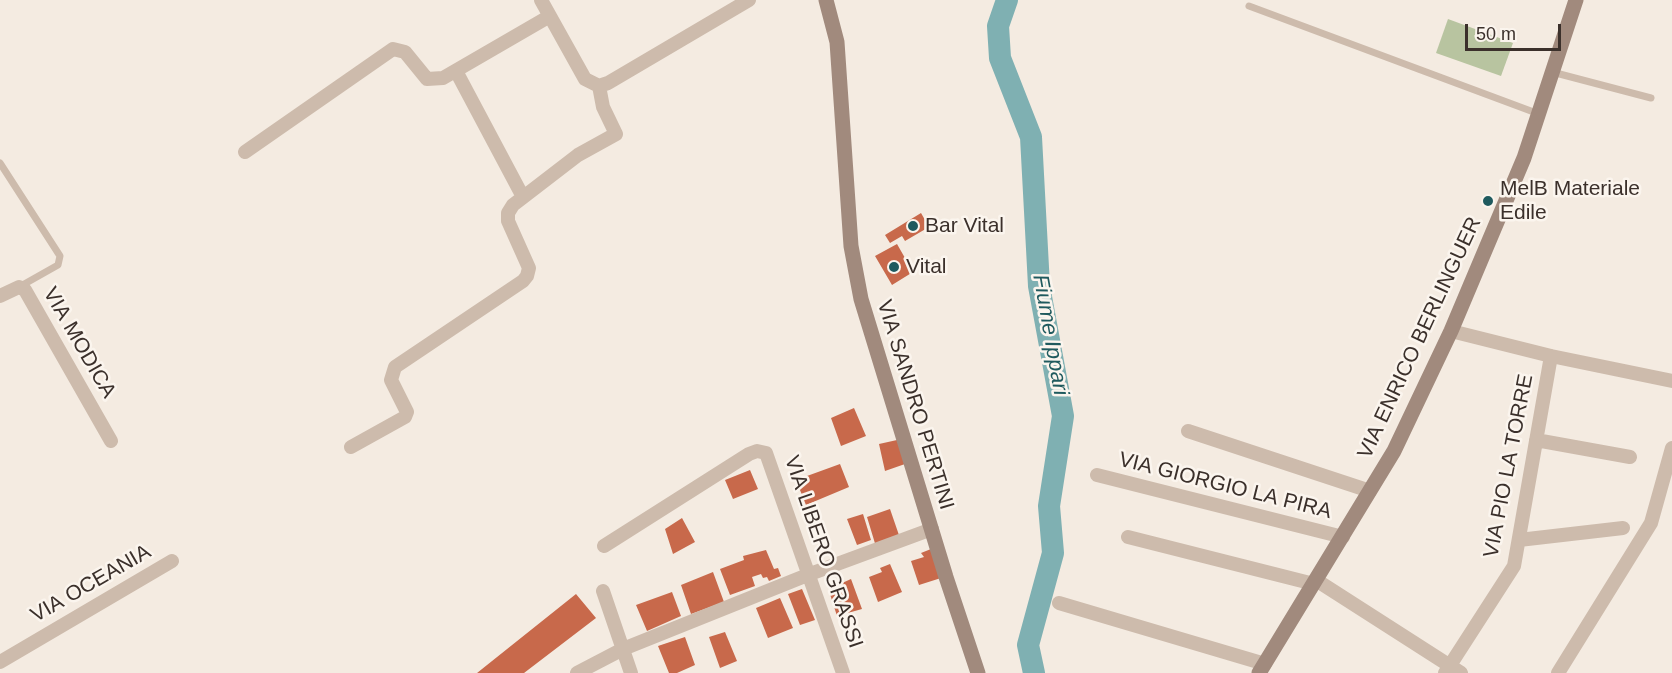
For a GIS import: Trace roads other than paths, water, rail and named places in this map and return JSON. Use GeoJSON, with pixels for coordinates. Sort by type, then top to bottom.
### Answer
{"type":"FeatureCollection","features":[{"type":"Feature","properties":{"kind":"street"},"geometry":{"type":"LineString","coordinates":[[541,0],[585,79],[599,86],[608,83],[749,0]]}},
{"type":"Feature","properties":{"kind":"street","name":"VIA SANDRO PERTINI"},"geometry":{"type":"LineString","coordinates":[[826,0],[837,42],[851,246],[861,299],[978,673]]}},
{"type":"Feature","properties":{"kind":"street","name":"VIA ENRICO BERLINGUER"},"geometry":{"type":"LineString","coordinates":[[1262,668],[1394,451],[1451,331],[1524,158],[1576,0]]}},
{"type":"Feature","properties":{"kind":"street"},"geometry":{"type":"LineString","coordinates":[[245,152],[393,49],[405,52],[427,79],[442,78],[550,16]]}},
{"type":"Feature","properties":{"kind":"street"},"geometry":{"type":"LineString","coordinates":[[456,71],[523,197]]}},
{"type":"Feature","properties":{"kind":"street"},"geometry":{"type":"LineString","coordinates":[[351,447],[405,417],[407,412],[391,380],[394,367],[523,281],[527,276],[530,268],[508,221],[508,213],[513,205],[578,155],[616,134],[603,107],[599,86]]}},
{"type":"Feature","properties":{"kind":"street","name":"VIA MODICA"},"geometry":{"type":"LineString","coordinates":[[0,296],[19,287],[25,290],[111,441]]}},
{"type":"Feature","properties":{"kind":"street"},"geometry":{"type":"LineString","coordinates":[[1451,331],[1551,356],[1672,381]]}},
{"type":"Feature","properties":{"kind":"street","name":"VIA PIO LA TORRE"},"geometry":{"type":"LineString","coordinates":[[1452,671],[1514,566],[1551,356]]}},
{"type":"Feature","properties":{"kind":"street"},"geometry":{"type":"LineString","coordinates":[[1188,431],[1370,491]]}},
{"type":"Feature","properties":{"kind":"street"},"geometry":{"type":"LineString","coordinates":[[1536,440],[1630,457]]}},
{"type":"Feature","properties":{"kind":"street"},"geometry":{"type":"LineString","coordinates":[[1558,673],[1650,523],[1672,448]]}},
{"type":"Feature","properties":{"kind":"street","name":"VIA LIBERO GRASSI"},"geometry":{"type":"LineString","coordinates":[[604,546],[748,454],[757,451],[766,453],[843,673]]}},
{"type":"Feature","properties":{"kind":"street","name":"VIA GIORGIO LA PIRA"},"geometry":{"type":"LineString","coordinates":[[1097,475],[1343,537]]}},
{"type":"Feature","properties":{"kind":"street"},"geometry":{"type":"LineString","coordinates":[[1519,540],[1623,528]]}},
{"type":"Feature","properties":{"kind":"street"},"geometry":{"type":"LineString","coordinates":[[577,673],[623,649],[810,574],[932,530]]}},
{"type":"Feature","properties":{"kind":"street"},"geometry":{"type":"LineString","coordinates":[[1128,537],[1315,582],[1452,671]]}},
{"type":"Feature","properties":{"kind":"street","name":"VIA OCEANIA"},"geometry":{"type":"LineString","coordinates":[[0,662],[172,561]]}},
{"type":"Feature","properties":{"kind":"street"},"geometry":{"type":"LineString","coordinates":[[603,591],[632,673]]}},
{"type":"Feature","properties":{"kind":"street"},"geometry":{"type":"LineString","coordinates":[[1059,603],[1262,668]]}},
{"type":"Feature","properties":{"kind":"lane"},"geometry":{"type":"LineString","coordinates":[[1249,6],[1539,114]]}},
{"type":"Feature","properties":{"kind":"lane"},"geometry":{"type":"LineString","coordinates":[[1552,72],[1651,98]]}},
{"type":"Feature","properties":{"kind":"lane"},"geometry":{"type":"LineString","coordinates":[[0,163],[60,256],[58,265],[19,287]]}},
{"type":"Feature","properties":{"kind":"waterway","name":"Fiume Ippari"},"geometry":{"type":"LineString","coordinates":[[1007,0],[998,26],[1000,58],[1031,137],[1039,286],[1063,416],[1049,506],[1053,553],[1028,645],[1034,673]]}},
{"type":"Feature","properties":{"kind":"place","name":"MelB Materiale Edile"},"geometry":{"type":"Point","coordinates":[1488,201]}},
{"type":"Feature","properties":{"kind":"place","name":"Bar Vital"},"geometry":{"type":"Point","coordinates":[913,226]}},
{"type":"Feature","properties":{"kind":"place","name":"Vital"},"geometry":{"type":"Point","coordinates":[894,267]}}]}
